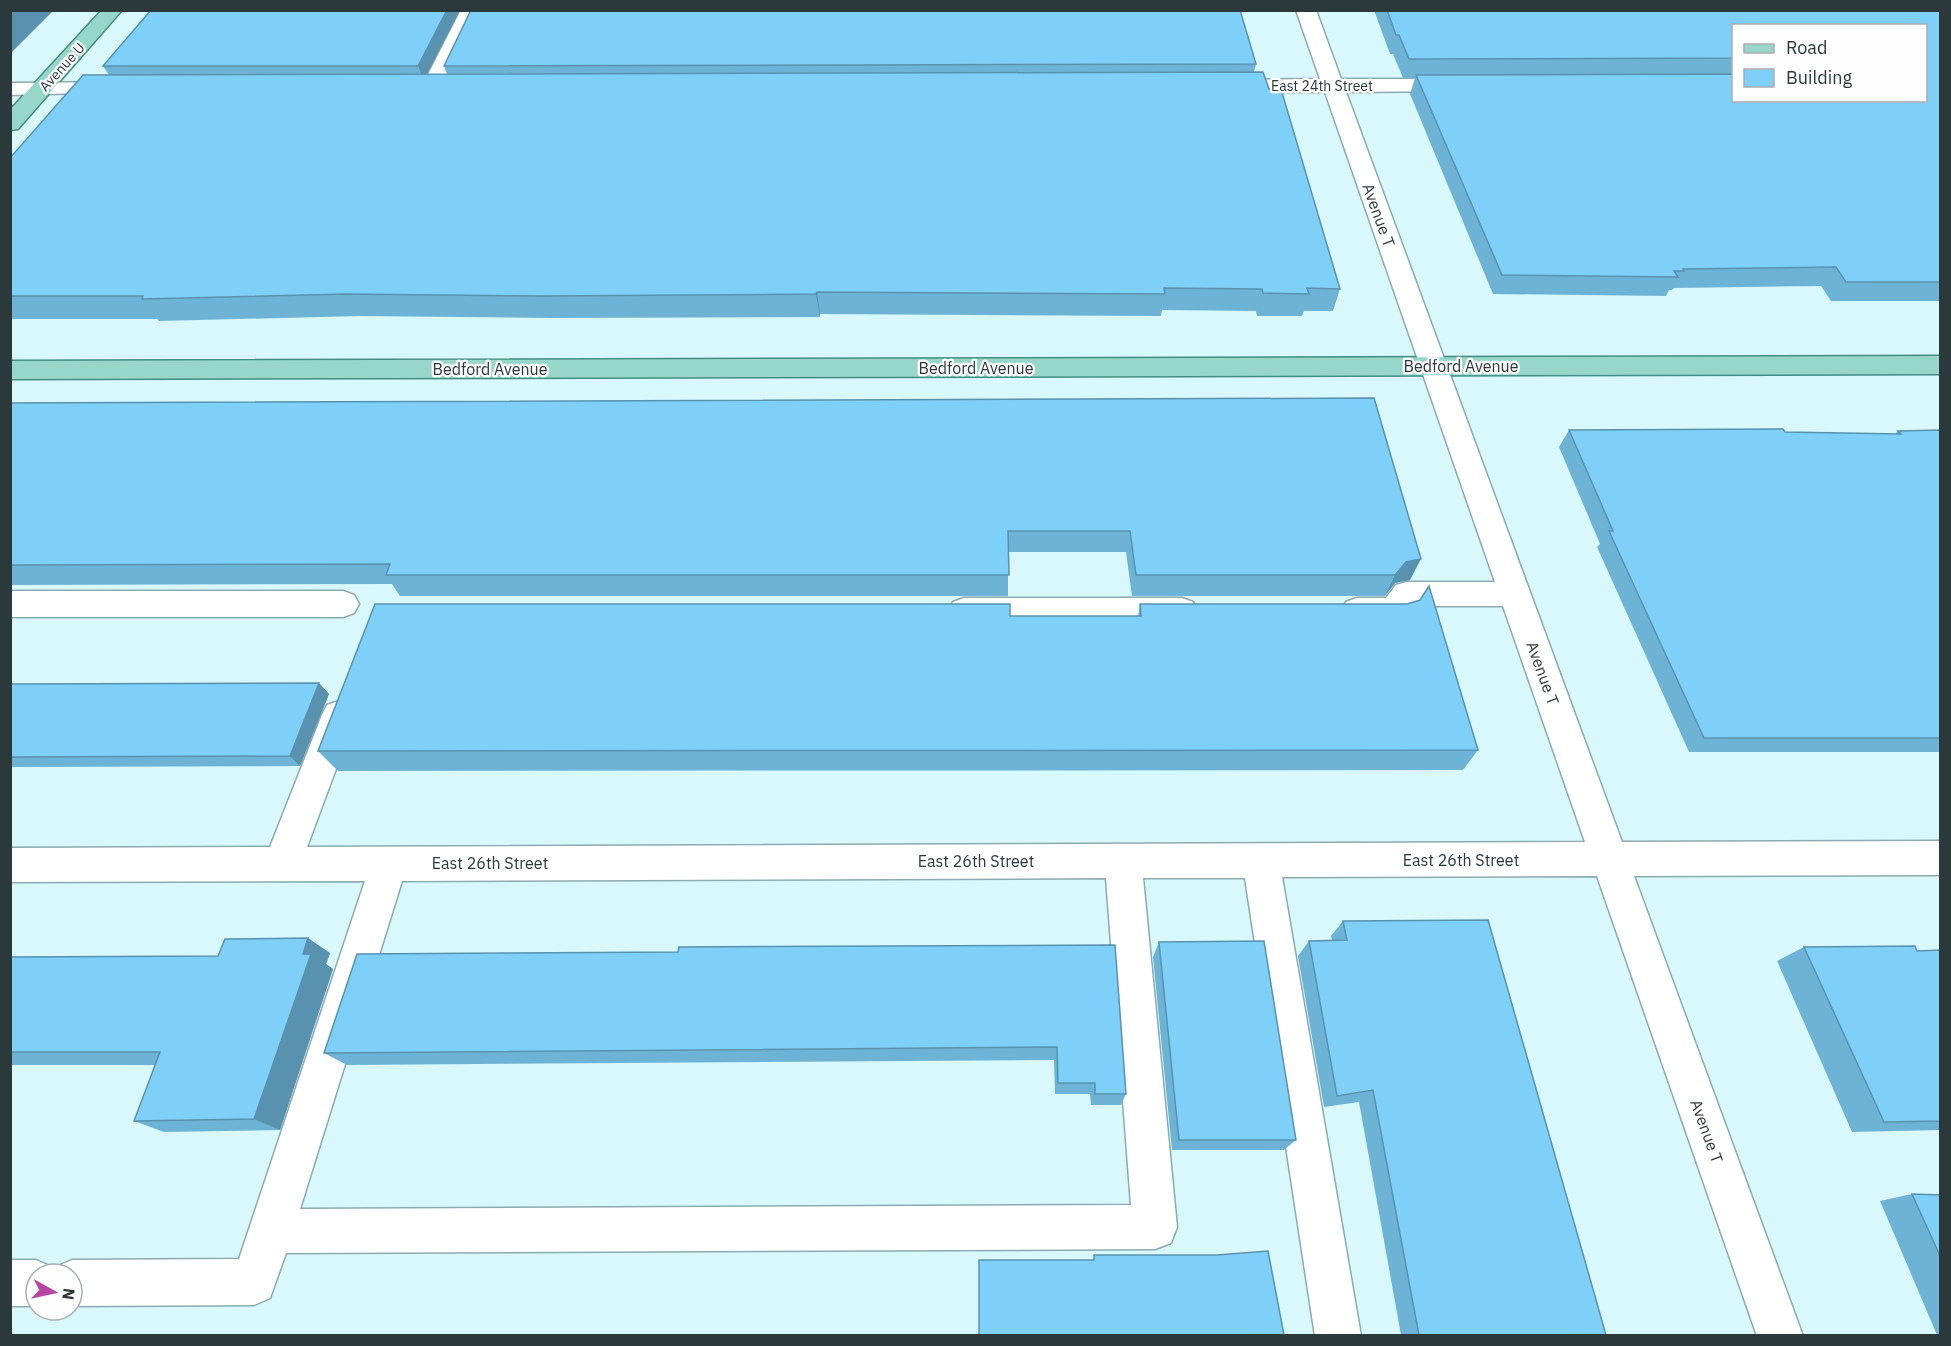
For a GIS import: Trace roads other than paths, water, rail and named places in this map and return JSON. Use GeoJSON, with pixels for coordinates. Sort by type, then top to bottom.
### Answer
{"type":"FeatureCollection","features":[{"type":"Feature","properties":{"kind":"main road","name":"Avenue U"},"geometry":{"type":"LineString","coordinates":[[10,124],[112,10]]}},
{"type":"Feature","properties":{"kind":"main road","name":"Bedford Avenue"},"geometry":{"type":"LineString","coordinates":[[10,370],[1941,365]]}},
{"type":"Feature","properties":{"kind":"street"},"geometry":{"type":"LineString","coordinates":[[432,88],[471,10]]}},
{"type":"Feature","properties":{"kind":"street","name":"Avenue T"},"geometry":{"type":"LineString","coordinates":[[1306,10],[1780,1335]]}},
{"type":"Feature","properties":{"kind":"street","name":"East 24th Street"},"geometry":{"type":"LineString","coordinates":[[1206,86],[1484,85]]}},
{"type":"Feature","properties":{"kind":"street"},"geometry":{"type":"LineString","coordinates":[[10,88],[139,88]]}},
{"type":"Feature","properties":{"kind":"street"},"geometry":{"type":"LineString","coordinates":[[409,88],[456,88]]}},
{"type":"Feature","properties":{"kind":"street"},"geometry":{"type":"LineString","coordinates":[[1323,611],[1395,611],[1407,594],[1514,594]]}},
{"type":"Feature","properties":{"kind":"street"},"geometry":{"type":"LineString","coordinates":[[10,604],[343,604]]}},
{"type":"Feature","properties":{"kind":"street"},"geometry":{"type":"LineString","coordinates":[[929,611],[1216,611]]}},
{"type":"Feature","properties":{"kind":"street"},"geometry":{"type":"LineString","coordinates":[[282,864],[351,685]]}},
{"type":"Feature","properties":{"kind":"street","name":"East 26th Street"},"geometry":{"type":"LineString","coordinates":[[10,865],[1941,858]]}},
{"type":"Feature","properties":{"kind":"street"},"geometry":{"type":"LineString","coordinates":[[271,1231],[1155,1227],[1123,861]]}},
{"type":"Feature","properties":{"kind":"street"},"geometry":{"type":"LineString","coordinates":[[1262,861],[1338,1335]]}},
{"type":"Feature","properties":{"kind":"street"},"geometry":{"type":"LineString","coordinates":[[84,1283],[254,1282],[388,864]]}}]}
